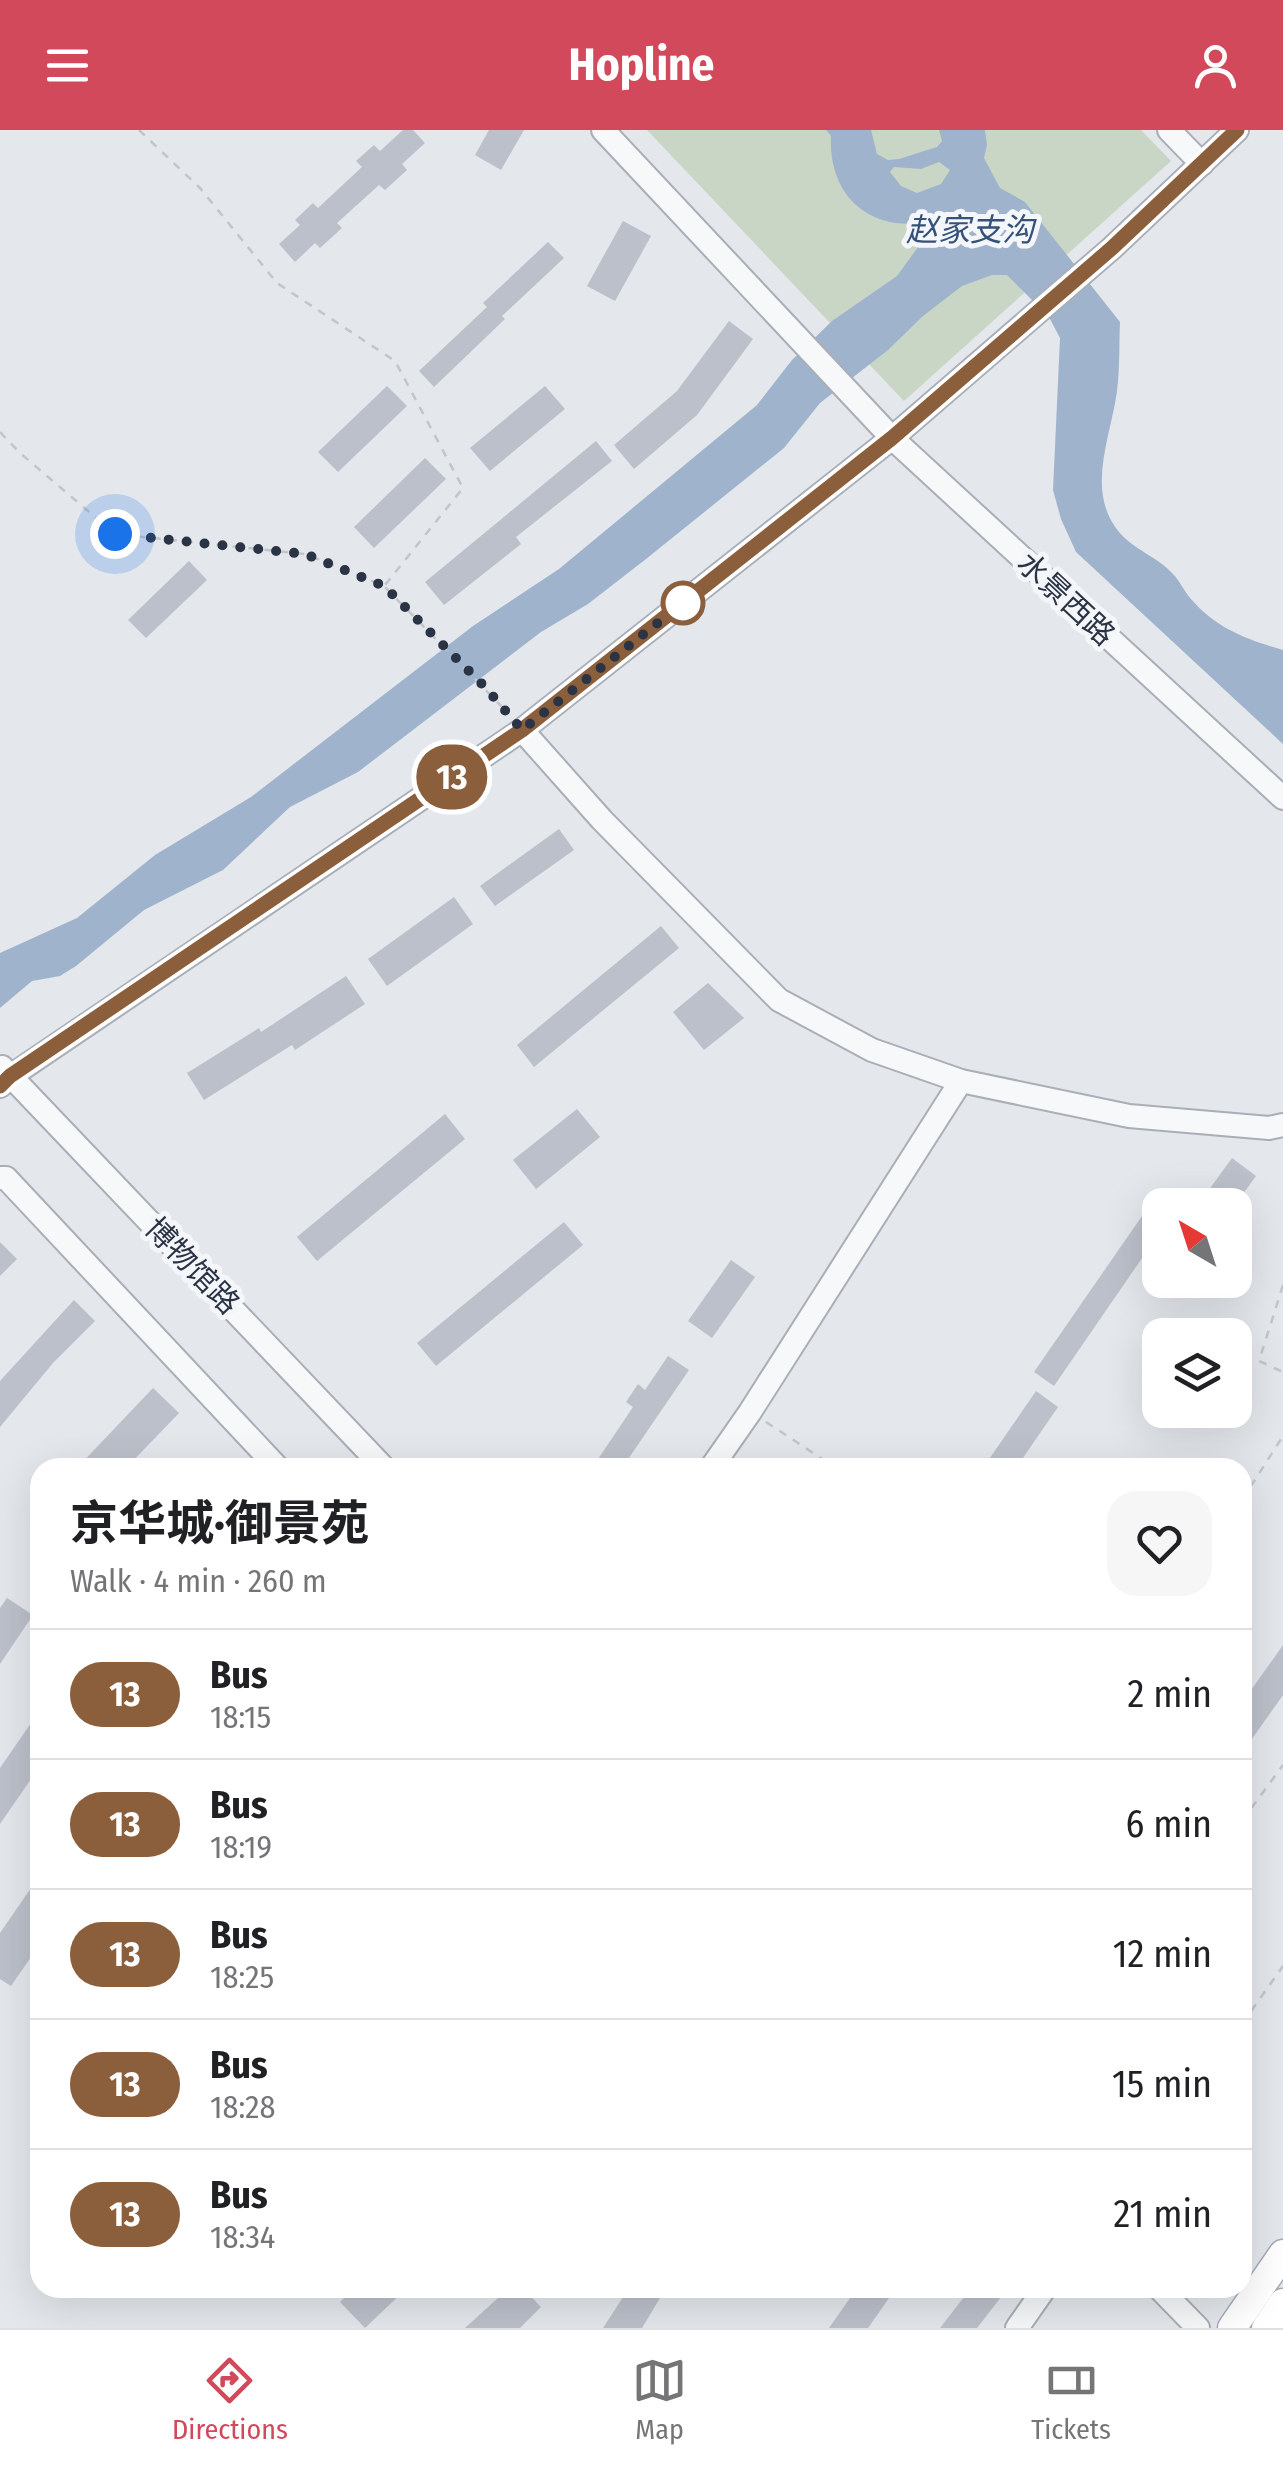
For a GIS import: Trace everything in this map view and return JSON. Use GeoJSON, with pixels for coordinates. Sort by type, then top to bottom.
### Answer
{"type":"FeatureCollection","features":[{"type":"Feature","properties":{"kind":"main road"},"geometry":{"type":"LineString","coordinates":[[1232,2328],[1283,2254]]}},
{"type":"Feature","properties":{"kind":"main road"},"geometry":{"type":"LineString","coordinates":[[1266,2328],[1283,2303]]}},
{"type":"Feature","properties":{"kind":"street","name":"水景西路"},"geometry":{"type":"LineString","coordinates":[[603,130],[892,438],[1283,798]]}},
{"type":"Feature","properties":{"kind":"street"},"geometry":{"type":"LineString","coordinates":[[1169,130],[1202,164]]}},
{"type":"Feature","properties":{"kind":"street"},"geometry":{"type":"LineString","coordinates":[[4,1075],[522,730],[892,438],[1112,248],[1237,130]]}},
{"type":"Feature","properties":{"kind":"street"},"geometry":{"type":"LineString","coordinates":[[522,730],[602,820],[779,1000],[872,1050],[961,1081],[1129,1116],[1269,1128],[1283,1125]]}},
{"type":"Feature","properties":{"kind":"street","name":"博物馆路"},"geometry":{"type":"LineString","coordinates":[[4,1075],[374,1458]]}},
{"type":"Feature","properties":{"kind":"street"},"geometry":{"type":"LineString","coordinates":[[718,1458],[961,1081]]}},
{"type":"Feature","properties":{"kind":"street"},"geometry":{"type":"LineString","coordinates":[[0,1178],[6,1178],[269,1458]]}},
{"type":"Feature","properties":{"kind":"street"},"geometry":{"type":"LineString","coordinates":[[1017,2328],[1038,2298]]}},
{"type":"Feature","properties":{"kind":"street"},"geometry":{"type":"LineString","coordinates":[[1169,2298],[1198,2328]]}},
{"type":"Feature","properties":{"kind":"path"},"geometry":{"type":"LineString","coordinates":[[139,130],[200,188],[277,283],[394,361],[463,488],[384,586]]}},
{"type":"Feature","properties":{"kind":"path"},"geometry":{"type":"LineString","coordinates":[[0,432],[115,534],[305,554],[384,586],[484,686],[522,730]]}},
{"type":"Feature","properties":{"kind":"path"},"geometry":{"type":"LineString","coordinates":[[1283,1285],[1260,1361],[1283,1372]]}},
{"type":"Feature","properties":{"kind":"path"},"geometry":{"type":"LineString","coordinates":[[750,1412],[821,1458]]}},
{"type":"Feature","properties":{"kind":"path"},"geometry":{"type":"LineString","coordinates":[[1252,1484],[1283,1436]]}},
{"type":"Feature","properties":{"kind":"path"},"geometry":{"type":"LineString","coordinates":[[1252,1808],[1283,1766]]}},
{"type":"Feature","properties":{"kind":"path"},"geometry":{"type":"LineString","coordinates":[[1252,2010],[1283,1966]]}},
{"type":"Feature","properties":{"kind":"green space"},"geometry":{"type":"Polygon","coordinates":[[[647,130],[1141,130],[1171,161],[904,401],[647,130]]]}},
{"type":"Feature","properties":{"kind":"water","name":"赵家支沟"},"geometry":{"type":"Polygon","coordinates":[[[826,130],[871,130],[877,154],[888,160],[937,147],[942,141],[939,130],[985,130],[984,158],[1000,188],[1025,202],[1120,322],[1117,391],[1103,463],[1104,499],[1109,516],[1125,538],[1167,568],[1211,618],[1244,637],[1283,650],[1283,744],[1076,552],[1053,490],[1060,338],[1049,317],[1007,275],[992,275],[962,286],[923,316],[888,350],[820,403],[784,448],[588,604],[541,632],[358,772],[290,807],[223,870],[144,910],[76,966],[60,976],[32,981],[0,1008],[0,953],[77,918],[155,855],[251,797],[473,626],[559,569],[757,405],[792,360],[832,321],[897,276],[918,247],[921,229],[875,217],[852,201],[837,178],[831,136],[826,130]],[[939,162],[921,169],[894,167],[890,172],[901,186],[917,193],[941,184],[950,170],[939,162]]]}},
{"type":"Feature","properties":{"kind":"building"},"geometry":{"type":"Polygon","coordinates":[[[403,130],[413,130],[425,143],[402,164],[407,170],[385,190],[379,185],[337,223],[342,228],[320,248],[315,243],[295,262],[279,244],[300,225],[295,220],[313,203],[318,208],[362,167],[356,161],[374,145],[380,151],[403,130]]]}},
{"type":"Feature","properties":{"kind":"building"},"geometry":{"type":"Polygon","coordinates":[[[489,130],[524,130],[501,170],[475,155],[489,130]]]}},
{"type":"Feature","properties":{"kind":"building"},"geometry":{"type":"Polygon","coordinates":[[[623,221],[651,236],[615,301],[587,286],[623,221]]]}},
{"type":"Feature","properties":{"kind":"building"},"geometry":{"type":"Polygon","coordinates":[[[548,242],[564,258],[434,387],[419,371],[548,242]]]}},
{"type":"Feature","properties":{"kind":"building"},"geometry":{"type":"Polygon","coordinates":[[[729,321],[753,339],[697,415],[634,469],[614,445],[677,391],[729,321]]]}},
{"type":"Feature","properties":{"kind":"building"},"geometry":{"type":"Polygon","coordinates":[[[387,386],[407,406],[338,472],[318,452],[387,386]]]}},
{"type":"Feature","properties":{"kind":"building"},"geometry":{"type":"Polygon","coordinates":[[[545,386],[565,409],[490,471],[470,448],[545,386]]]}},
{"type":"Feature","properties":{"kind":"building"},"geometry":{"type":"Polygon","coordinates":[[[596,441],[612,461],[516,537],[521,544],[444,605],[425,582],[596,441]]]}},
{"type":"Feature","properties":{"kind":"building"},"geometry":{"type":"Polygon","coordinates":[[[425,458],[446,479],[374,548],[354,527],[425,458]]]}},
{"type":"Feature","properties":{"kind":"building"},"geometry":{"type":"Polygon","coordinates":[[[189,561],[207,580],[146,638],[128,620],[189,561]]]}},
{"type":"Feature","properties":{"kind":"building"},"geometry":{"type":"Polygon","coordinates":[[[559,829],[574,850],[495,906],[480,886],[559,829]]]}},
{"type":"Feature","properties":{"kind":"building"},"geometry":{"type":"Polygon","coordinates":[[[454,897],[473,924],[387,986],[368,959],[454,897]]]}},
{"type":"Feature","properties":{"kind":"building"},"geometry":{"type":"Polygon","coordinates":[[[661,926],[679,948],[534,1067],[517,1045],[661,926]]]}},
{"type":"Feature","properties":{"kind":"building"},"geometry":{"type":"Polygon","coordinates":[[[346,976],[365,1004],[295,1050],[292,1045],[204,1100],[187,1073],[259,1028],[261,1032],[346,976]]]}},
{"type":"Feature","properties":{"kind":"building"},"geometry":{"type":"Polygon","coordinates":[[[708,983],[744,1018],[704,1050],[673,1012],[708,983]]]}},
{"type":"Feature","properties":{"kind":"building"},"geometry":{"type":"Polygon","coordinates":[[[577,1109],[600,1137],[536,1189],[513,1160],[577,1109]]]}},
{"type":"Feature","properties":{"kind":"building"},"geometry":{"type":"Polygon","coordinates":[[[445,1114],[465,1139],[317,1261],[297,1237],[445,1114]]]}},
{"type":"Feature","properties":{"kind":"building"},"geometry":{"type":"Polygon","coordinates":[[[1232,1158],[1256,1176],[1247,1188],[1210,1188],[1232,1158]]]}},
{"type":"Feature","properties":{"kind":"building"},"geometry":{"type":"Polygon","coordinates":[[[1142,1216],[1142,1258],[1054,1386],[1034,1372],[1142,1216]]]}},
{"type":"Feature","properties":{"kind":"building"},"geometry":{"type":"Polygon","coordinates":[[[564,1222],[583,1245],[436,1366],[417,1343],[564,1222]]]}},
{"type":"Feature","properties":{"kind":"building"},"geometry":{"type":"Polygon","coordinates":[[[0,1242],[17,1259],[0,1276],[0,1242]]]}},
{"type":"Feature","properties":{"kind":"building"},"geometry":{"type":"Polygon","coordinates":[[[731,1260],[755,1277],[712,1338],[688,1321],[731,1260]]]}},
{"type":"Feature","properties":{"kind":"building"},"geometry":{"type":"Polygon","coordinates":[[[74,1300],[95,1321],[53,1363],[0,1427],[0,1381],[74,1300]]]}},
{"type":"Feature","properties":{"kind":"building"},"geometry":{"type":"Polygon","coordinates":[[[668,1356],[689,1370],[629,1458],[599,1458],[633,1407],[626,1402],[638,1384],[645,1390],[668,1356]]]}},
{"type":"Feature","properties":{"kind":"building"},"geometry":{"type":"Polygon","coordinates":[[[153,1388],[179,1413],[136,1458],[86,1458],[153,1388]]]}},
{"type":"Feature","properties":{"kind":"building"},"geometry":{"type":"Polygon","coordinates":[[[1036,1391],[1058,1407],[1023,1458],[990,1458],[1036,1391]]]}},
{"type":"Feature","properties":{"kind":"building"},"geometry":{"type":"Polygon","coordinates":[[[7,1598],[30,1613],[30,1619],[0,1664],[0,1608],[7,1598]]]}},
{"type":"Feature","properties":{"kind":"building"},"geometry":{"type":"Polygon","coordinates":[[[1283,1645],[1283,1695],[1252,1739],[1252,1689],[1283,1645]]]}},
{"type":"Feature","properties":{"kind":"building"},"geometry":{"type":"Polygon","coordinates":[[[30,1724],[30,1780],[0,1824],[0,1768],[30,1724]]]}},
{"type":"Feature","properties":{"kind":"building"},"geometry":{"type":"Polygon","coordinates":[[[30,1890],[30,1958],[11,1986],[0,1979],[0,1933],[30,1890]]]}},
{"type":"Feature","properties":{"kind":"building"},"geometry":{"type":"Polygon","coordinates":[[[344,2298],[396,2298],[365,2328],[340,2302],[344,2298]]]}},
{"type":"Feature","properties":{"kind":"building"},"geometry":{"type":"Polygon","coordinates":[[[498,2298],[532,2298],[541,2307],[520,2328],[465,2328],[498,2298]]]}},
{"type":"Feature","properties":{"kind":"building"},"geometry":{"type":"Polygon","coordinates":[[[622,2298],[660,2298],[642,2328],[603,2328],[622,2298]]]}},
{"type":"Feature","properties":{"kind":"building"},"geometry":{"type":"Polygon","coordinates":[[[850,2298],[889,2298],[868,2328],[829,2328],[850,2298]]]}},
{"type":"Feature","properties":{"kind":"building"},"geometry":{"type":"Polygon","coordinates":[[[963,2298],[1000,2298],[977,2328],[940,2328],[963,2298]]]}},
{"type":"Feature","properties":{"kind":"bus line","name":"13"},"geometry":{"type":"LineString","coordinates":[[0,1086],[522,730],[892,438],[1112,248],[1237,130]]}},
{"type":"Feature","properties":{"kind":"route"},"geometry":{"type":"LineString","coordinates":[[115,534],[305,554],[384,586],[484,686],[522,730],[683,603]]}}]}
